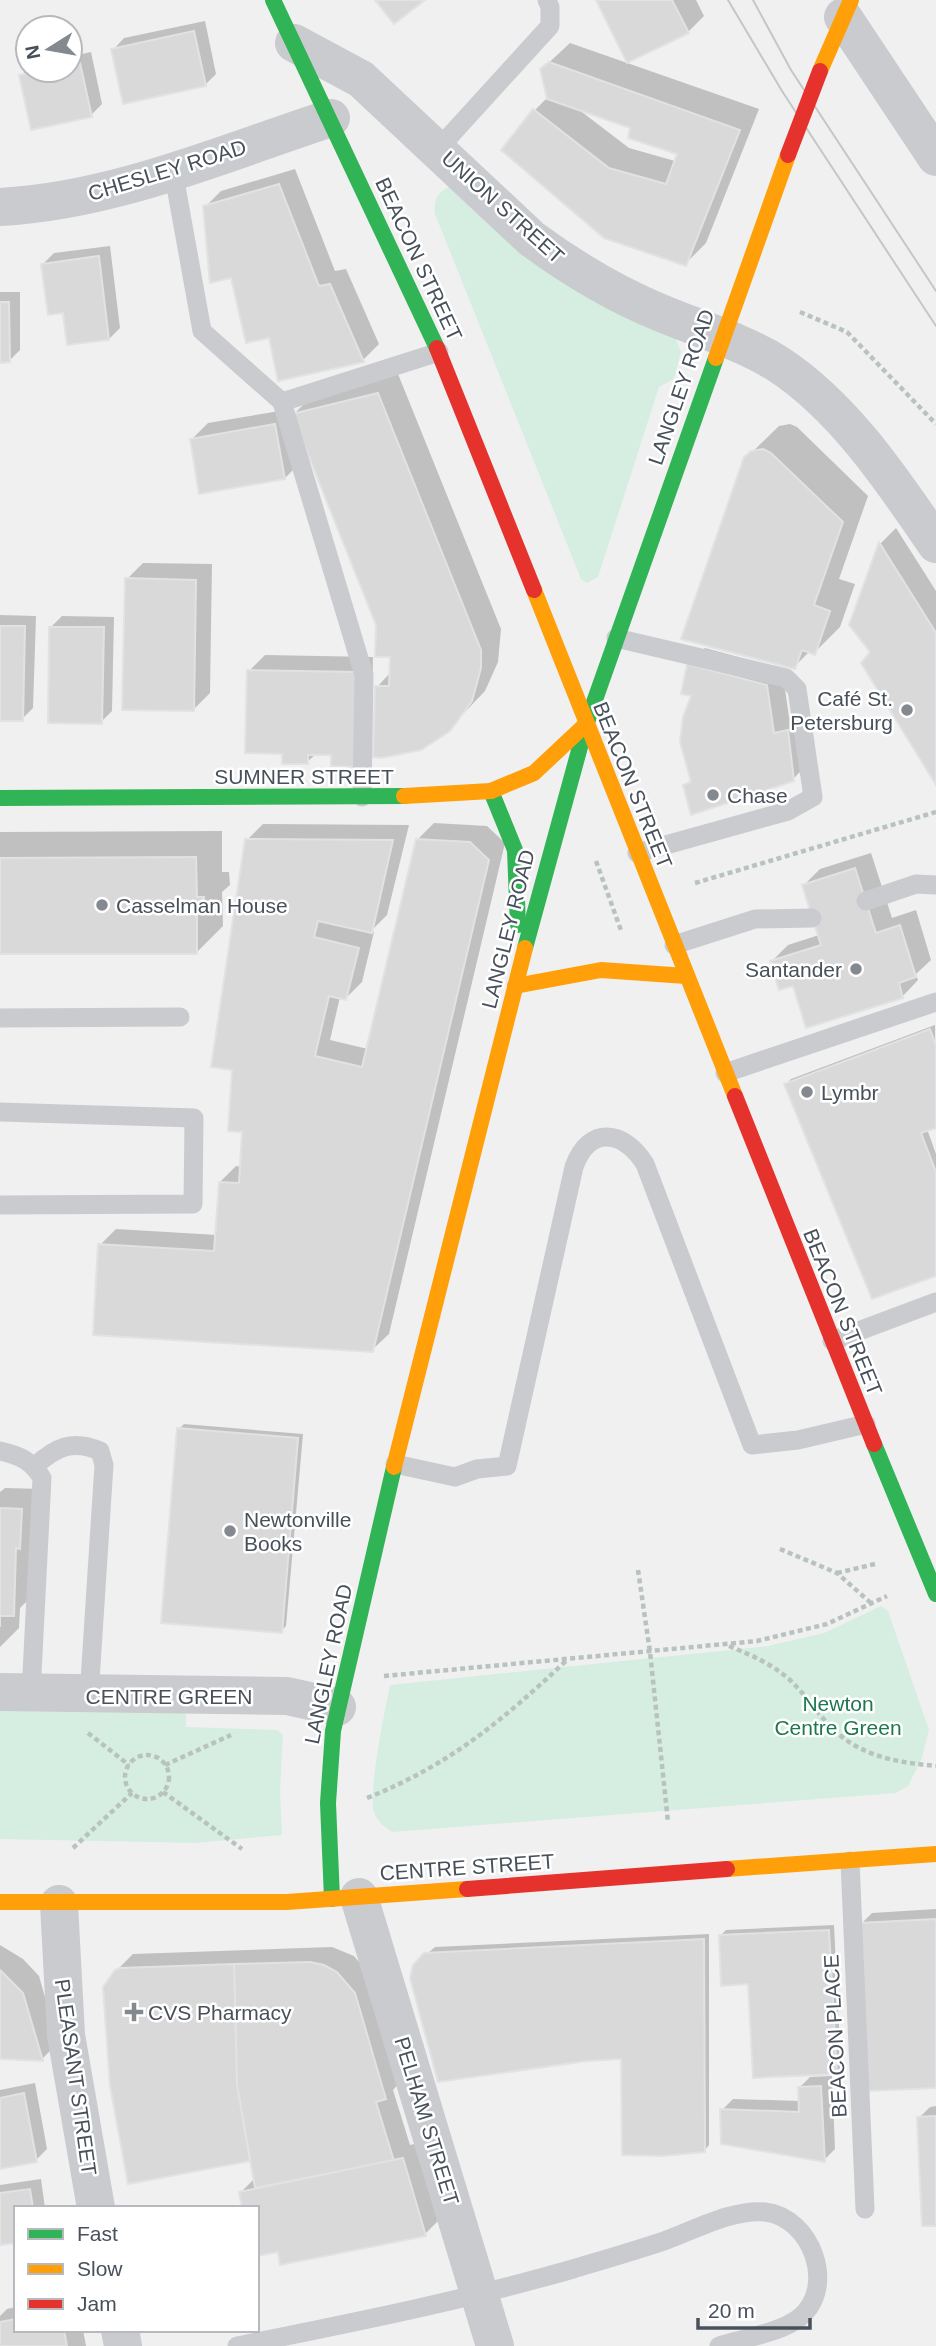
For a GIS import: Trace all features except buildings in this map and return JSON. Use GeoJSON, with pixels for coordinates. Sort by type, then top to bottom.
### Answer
{"type":"FeatureCollection","features":[{"type":"Feature","properties":{"kind":"main road","name":"BEACON STREET"},"geometry":{"type":"LineString","coordinates":[[273,0],[331,118],[439,352],[832,1341],[936,1594]]}},
{"type":"Feature","properties":{"kind":"main road","name":"LANGLEY ROAD"},"geometry":{"type":"LineString","coordinates":[[345,1898],[327,1804],[330,1746],[337,1707],[517,979],[586,725],[720,339],[820,71],[847,8]]}},
{"type":"Feature","properties":{"kind":"main road","name":"SUMNER STREET"},"geometry":{"type":"LineString","coordinates":[[0,798],[362,797],[491,791],[534,773],[586,725]]}},
{"type":"Feature","properties":{"kind":"main road"},"geometry":{"type":"LineString","coordinates":[[491,791],[510,834],[517,860],[517,979],[601,970],[686,976]]}},
{"type":"Feature","properties":{"kind":"main road","name":"CENTRE STREET"},"geometry":{"type":"LineString","coordinates":[[0,1902],[59,1904],[345,1898],[936,1854]]}},
{"type":"Feature","properties":{"kind":"street"},"geometry":{"type":"LineString","coordinates":[[847,8],[936,157]]}},
{"type":"Feature","properties":{"kind":"street","name":"UNION STREET"},"geometry":{"type":"LineString","coordinates":[[294,43],[361,79],[532,239],[563,262],[616,293],[772,360],[819,397],[880,467],[936,544]]}},
{"type":"Feature","properties":{"kind":"street","name":"CHESLEY ROAD"},"geometry":{"type":"LineString","coordinates":[[0,207],[68,200],[173,170],[331,118]]}},
{"type":"Feature","properties":{"kind":"street","name":"CENTRE GREEN"},"geometry":{"type":"LineString","coordinates":[[16,1692],[89,1696],[287,1696],[337,1707]]}},
{"type":"Feature","properties":{"kind":"street","name":"PELHAM STREET"},"geometry":{"type":"LineString","coordinates":[[345,1898],[495,2346]]}},
{"type":"Feature","properties":{"kind":"street","name":"PLEASANT STREET"},"geometry":{"type":"LineString","coordinates":[[59,1904],[60,1965],[68,2049],[96,2206]]}},
{"type":"Feature","properties":{"kind":"lane"},"geometry":{"type":"LineString","coordinates":[[438,149],[550,26],[550,7],[547,0]]}},
{"type":"Feature","properties":{"kind":"lane"},"geometry":{"type":"LineString","coordinates":[[173,170],[202,331],[282,402],[364,675],[362,797]]}},
{"type":"Feature","properties":{"kind":"lane"},"geometry":{"type":"LineString","coordinates":[[282,402],[439,352]]}},
{"type":"Feature","properties":{"kind":"lane"},"geometry":{"type":"LineString","coordinates":[[616,638],[786,678],[797,689],[813,797],[788,811],[637,853]]}},
{"type":"Feature","properties":{"kind":"lane"},"geometry":{"type":"LineString","coordinates":[[866,901],[916,884],[936,885]]}},
{"type":"Feature","properties":{"kind":"lane"},"geometry":{"type":"LineString","coordinates":[[674,945],[755,919],[812,918]]}},
{"type":"Feature","properties":{"kind":"lane"},"geometry":{"type":"LineString","coordinates":[[725,1073],[936,1002]]}},
{"type":"Feature","properties":{"kind":"lane"},"geometry":{"type":"LineString","coordinates":[[0,1018],[180,1017]]}},
{"type":"Feature","properties":{"kind":"lane"},"geometry":{"type":"LineString","coordinates":[[0,1112],[194,1118],[193,1205],[0,1205]]}},
{"type":"Feature","properties":{"kind":"lane"},"geometry":{"type":"LineString","coordinates":[[396,1465],[455,1477],[477,1469],[507,1466],[574,1167],[585,1147],[606,1137],[626,1142],[645,1164],[752,1445],[798,1440],[866,1424]]}},
{"type":"Feature","properties":{"kind":"lane"},"geometry":{"type":"LineString","coordinates":[[832,1341],[936,1302]]}},
{"type":"Feature","properties":{"kind":"lane"},"geometry":{"type":"LineString","coordinates":[[35,1466],[50,1452],[69,1444],[100,1451],[104,1465],[89,1696]]}},
{"type":"Feature","properties":{"kind":"lane"},"geometry":{"type":"LineString","coordinates":[[0,1451],[18,1455],[35,1466],[42,1478],[16,1692]]}},
{"type":"Feature","properties":{"kind":"lane","name":"BEACON PLACE"},"geometry":{"type":"LineString","coordinates":[[850,1861],[866,2210]]}},
{"type":"Feature","properties":{"kind":"lane"},"geometry":{"type":"LineString","coordinates":[[237,2346],[480,2296],[632,2252],[730,2217],[756,2212],[787,2218],[800,2228],[811,2245],[816,2275],[809,2305],[791,2322],[719,2346]]}},
{"type":"Feature","properties":{"kind":"path"},"geometry":{"type":"LineString","coordinates":[[800,312],[846,332],[936,425]]}},
{"type":"Feature","properties":{"kind":"path"},"geometry":{"type":"LineString","coordinates":[[695,883],[936,812]]}},
{"type":"Feature","properties":{"kind":"path"},"geometry":{"type":"LineString","coordinates":[[596,861],[623,935]]}},
{"type":"Feature","properties":{"kind":"path"},"geometry":{"type":"LineString","coordinates":[[780,1549],[836,1573],[872,1604]]}},
{"type":"Feature","properties":{"kind":"path"},"geometry":{"type":"LineString","coordinates":[[836,1573],[875,1564]]}},
{"type":"Feature","properties":{"kind":"path"},"geometry":{"type":"LineString","coordinates":[[638,1570],[650,1652],[668,1822]]}},
{"type":"Feature","properties":{"kind":"path"},"geometry":{"type":"LineString","coordinates":[[383,1676],[727,1645],[817,1628],[887,1596]]}},
{"type":"Feature","properties":{"kind":"path"},"geometry":{"type":"LineString","coordinates":[[727,1645],[767,1662],[790,1681],[827,1724],[853,1745],[891,1761],[936,1766]]}},
{"type":"Feature","properties":{"kind":"path"},"geometry":{"type":"LineString","coordinates":[[366,1799],[398,1786],[460,1751],[501,1721],[568,1659]]}},
{"type":"Feature","properties":{"kind":"path"},"geometry":{"type":"LineString","coordinates":[[165,1765],[234,1734]]}},
{"type":"Feature","properties":{"kind":"path"},"geometry":{"type":"LineString","coordinates":[[147,1755],[165,1765],[169,1778],[163,1792],[145,1799],[132,1793],[125,1776],[134,1759],[147,1755]]}},
{"type":"Feature","properties":{"kind":"path"},"geometry":{"type":"LineString","coordinates":[[163,1792],[242,1849]]}},
{"type":"Feature","properties":{"kind":"path"},"geometry":{"type":"LineString","coordinates":[[74,1848],[132,1793]]}},
{"type":"Feature","properties":{"kind":"green space"},"geometry":{"type":"Polygon","coordinates":[[[453,185],[676,339],[681,352],[674,379],[659,387],[598,577],[587,583],[581,579],[435,214],[438,196],[453,185]]]}},
{"type":"Feature","properties":{"kind":"green space","name":"Newton Centre Green"},"geometry":{"type":"Polygon","coordinates":[[[881,1606],[888,1611],[929,1730],[922,1758],[908,1786],[896,1793],[392,1832],[375,1816],[375,1769],[390,1685],[768,1646],[824,1633],[881,1606]]]}},
{"type":"Feature","properties":{"kind":"green space"},"geometry":{"type":"Polygon","coordinates":[[[0,1704],[186,1712],[186,1727],[277,1730],[283,1735],[280,1791],[282,1835],[196,1843],[0,1839],[0,1704]]]}},
{"type":"Feature","properties":{"kind":"tram line"},"geometry":{"type":"LineString","coordinates":[[728,0],[782,91],[936,326]]}},
{"type":"Feature","properties":{"kind":"tram line"},"geometry":{"type":"LineString","coordinates":[[753,0],[791,70],[936,291]]}},
{"type":"Feature","properties":{"kind":"traffic: fast"},"geometry":{"type":"LineString","coordinates":[[273,0],[437,348]]}},
{"type":"Feature","properties":{"kind":"traffic: fast"},"geometry":{"type":"LineString","coordinates":[[525,948],[586,725],[716,358]]}},
{"type":"Feature","properties":{"kind":"traffic: fast"},"geometry":{"type":"LineString","coordinates":[[491,791],[515,850],[518,925]]}},
{"type":"Feature","properties":{"kind":"traffic: fast"},"geometry":{"type":"LineString","coordinates":[[0,798],[404,796]]}},
{"type":"Feature","properties":{"kind":"traffic: fast"},"geometry":{"type":"LineString","coordinates":[[874,1444],[936,1594]]}},
{"type":"Feature","properties":{"kind":"traffic: fast"},"geometry":{"type":"LineString","coordinates":[[332,1899],[328,1803],[333,1731],[394,1467]]}},
{"type":"Feature","properties":{"kind":"traffic: slow"},"geometry":{"type":"LineString","coordinates":[[820,71],[851,0]]}},
{"type":"Feature","properties":{"kind":"traffic: slow"},"geometry":{"type":"LineString","coordinates":[[716,358],[788,155]]}},
{"type":"Feature","properties":{"kind":"traffic: slow"},"geometry":{"type":"LineString","coordinates":[[534,590],[735,1096]]}},
{"type":"Feature","properties":{"kind":"traffic: slow"},"geometry":{"type":"LineString","coordinates":[[404,796],[491,791],[534,773],[584,726]]}},
{"type":"Feature","properties":{"kind":"traffic: slow"},"geometry":{"type":"LineString","coordinates":[[394,1467],[525,948]]}},
{"type":"Feature","properties":{"kind":"traffic: slow"},"geometry":{"type":"LineString","coordinates":[[515,986],[601,970],[686,976]]}},
{"type":"Feature","properties":{"kind":"traffic: slow"},"geometry":{"type":"LineString","coordinates":[[727,1869],[936,1854]]}},
{"type":"Feature","properties":{"kind":"traffic: slow"},"geometry":{"type":"LineString","coordinates":[[0,1902],[287,1902],[467,1889]]}},
{"type":"Feature","properties":{"kind":"traffic: jam"},"geometry":{"type":"LineString","coordinates":[[788,155],[820,71]]}},
{"type":"Feature","properties":{"kind":"traffic: jam"},"geometry":{"type":"LineString","coordinates":[[437,348],[534,590]]}},
{"type":"Feature","properties":{"kind":"traffic: jam"},"geometry":{"type":"LineString","coordinates":[[735,1096],[874,1444]]}},
{"type":"Feature","properties":{"kind":"traffic: jam"},"geometry":{"type":"LineString","coordinates":[[467,1889],[727,1869]]}},
{"type":"Feature","properties":{"kind":"place","name":"Café St. Petersburg"},"geometry":{"type":"Point","coordinates":[907,710]}},
{"type":"Feature","properties":{"kind":"place","name":"Chase"},"geometry":{"type":"Point","coordinates":[713,795]}},
{"type":"Feature","properties":{"kind":"place","name":"Casselman House"},"geometry":{"type":"Point","coordinates":[102,905]}},
{"type":"Feature","properties":{"kind":"place","name":"Santander"},"geometry":{"type":"Point","coordinates":[856,969]}},
{"type":"Feature","properties":{"kind":"place","name":"Lymbr"},"geometry":{"type":"Point","coordinates":[807,1092]}},
{"type":"Feature","properties":{"kind":"place","name":"Newtonville Books"},"geometry":{"type":"Point","coordinates":[230,1531]}},
{"type":"Feature","properties":{"kind":"place","name":"CVS Pharmacy"},"geometry":{"type":"Point","coordinates":[134,2012]}}]}
